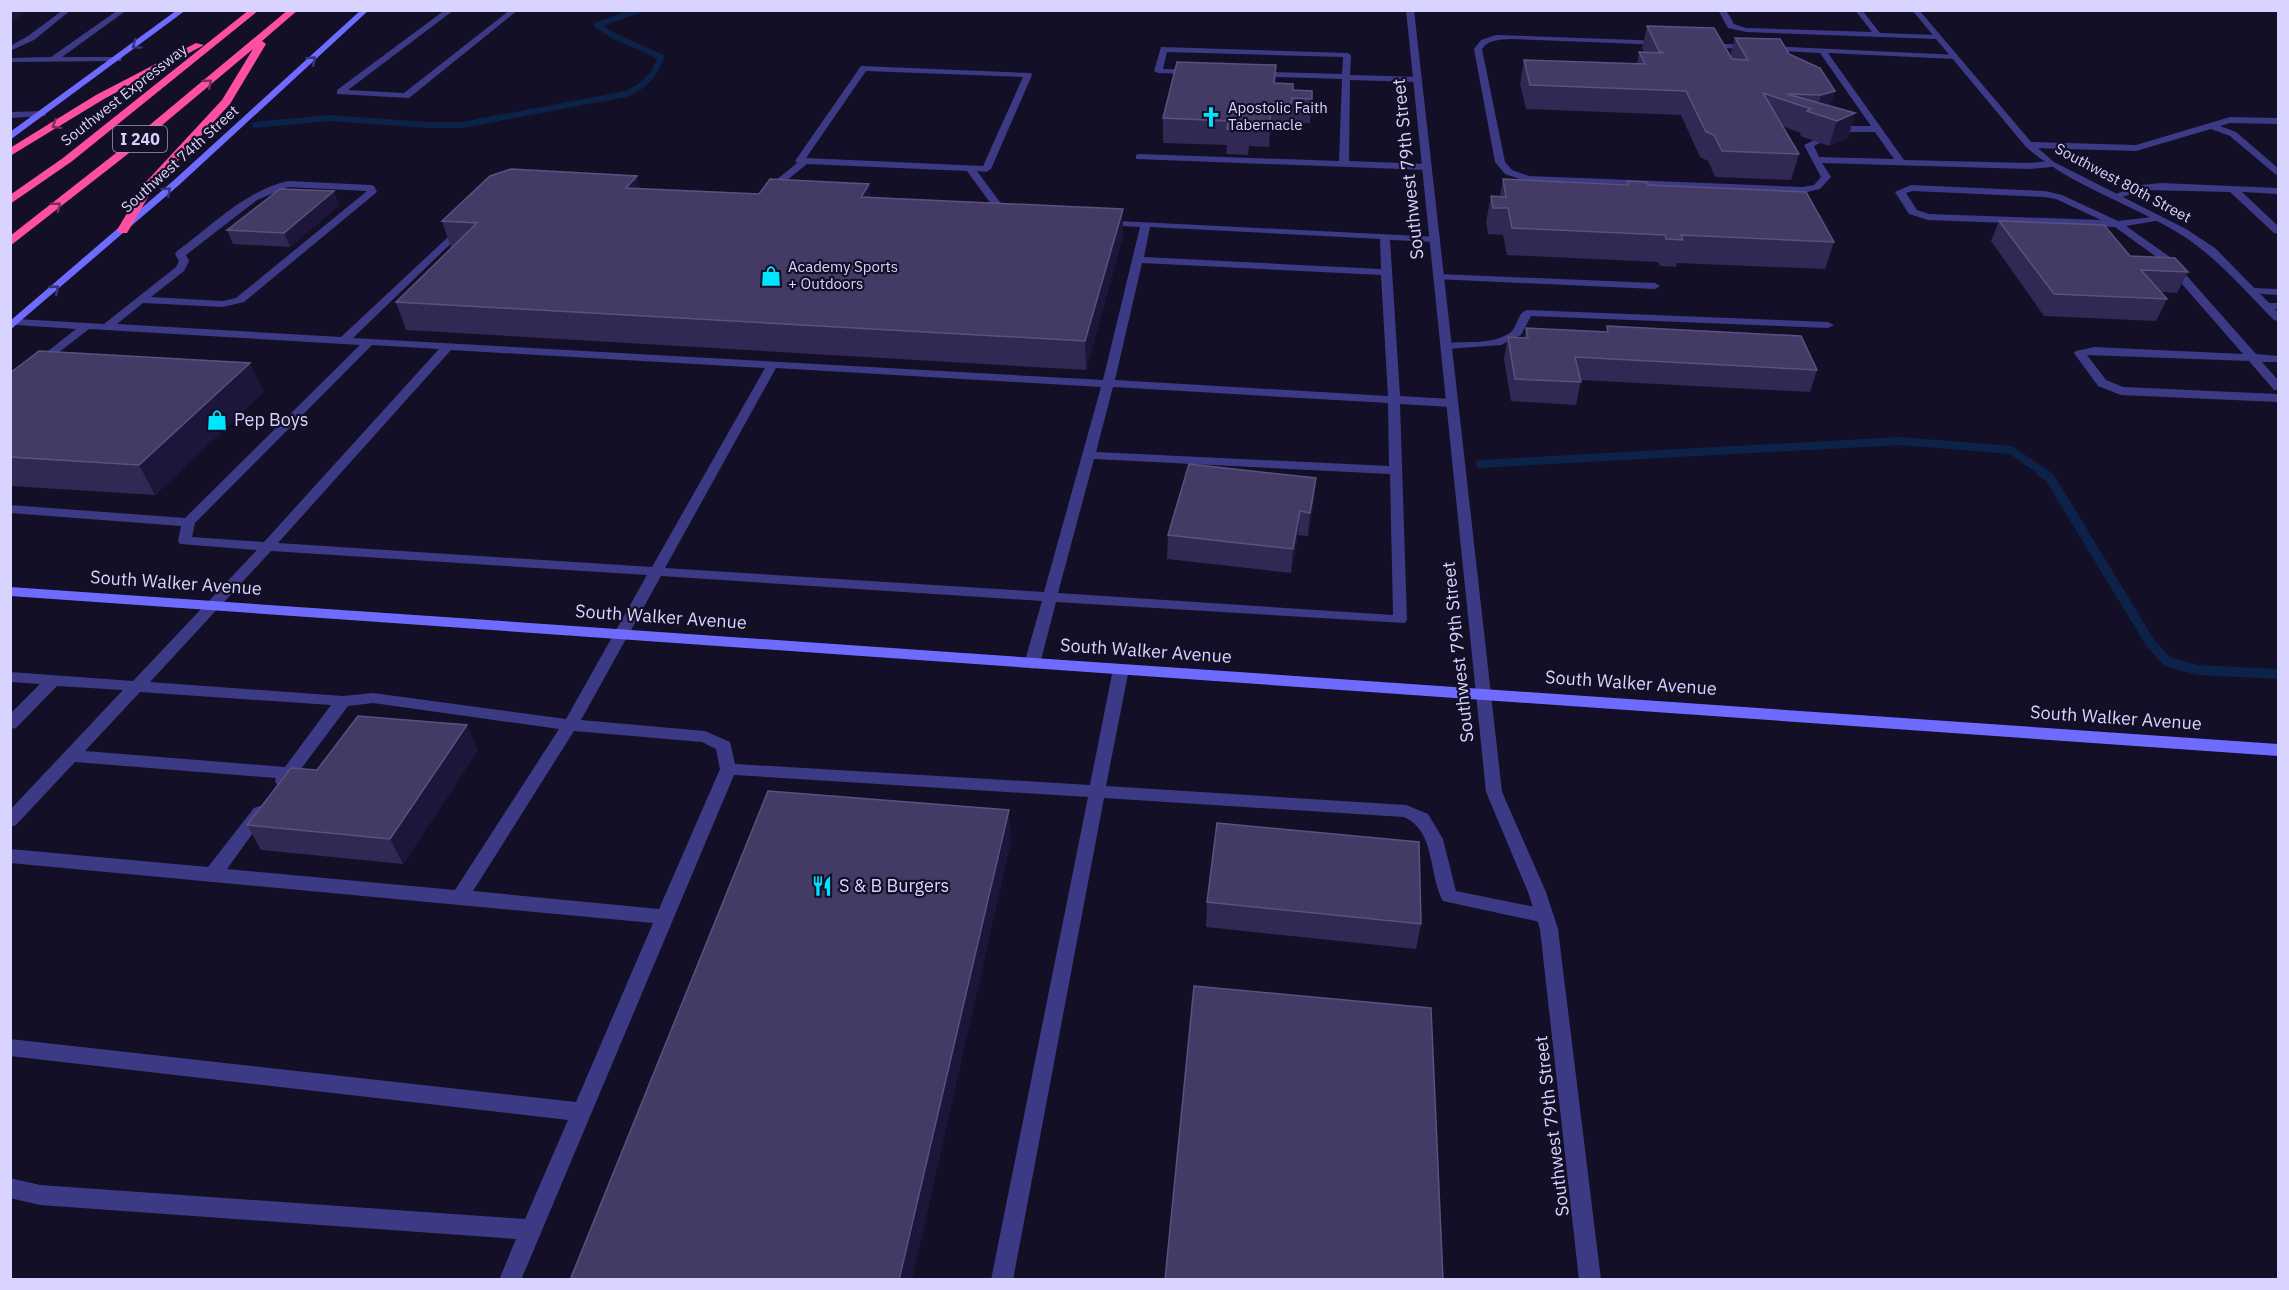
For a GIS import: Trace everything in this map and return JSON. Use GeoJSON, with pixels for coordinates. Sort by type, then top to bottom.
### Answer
{"type":"FeatureCollection","features":[{"type":"Feature","properties":{"kind":"highway","name":"Southwest Expressway"},"geometry":{"type":"LineString","coordinates":[[10,201],[255,10]]}},
{"type":"Feature","properties":{"kind":"highway","name":"I 240"},"geometry":{"type":"LineString","coordinates":[[10,242],[111,163],[294,10]]}},
{"type":"Feature","properties":{"kind":"highway"},"geometry":{"type":"LineString","coordinates":[[10,153],[100,97],[237,25]]}},
{"type":"Feature","properties":{"kind":"highway"},"geometry":{"type":"LineString","coordinates":[[123,230],[149,184],[226,102],[268,33]]}},
{"type":"Feature","properties":{"kind":"main road"},"geometry":{"type":"LineString","coordinates":[[10,137],[183,10]]}},
{"type":"Feature","properties":{"kind":"main road","name":"Southwest 74th Street"},"geometry":{"type":"LineString","coordinates":[[14,324],[123,230],[366,10]]}},
{"type":"Feature","properties":{"kind":"main road","name":"South Walker Avenue"},"geometry":{"type":"LineString","coordinates":[[10,591],[1032,664],[1482,692],[2278,750]]}},
{"type":"Feature","properties":{"kind":"street"},"geometry":{"type":"LineString","coordinates":[[10,49],[31,38],[68,10]]}},
{"type":"Feature","properties":{"kind":"street"},"geometry":{"type":"LineString","coordinates":[[54,59],[124,10]]}},
{"type":"Feature","properties":{"kind":"street"},"geometry":{"type":"LineString","coordinates":[[451,10],[340,92],[406,96],[515,10]]}},
{"type":"Feature","properties":{"kind":"street","name":"Southwest 79th Street"},"geometry":{"type":"LineString","coordinates":[[1410,10],[1494,792],[1538,892],[1549,929],[1590,1280]]}},
{"type":"Feature","properties":{"kind":"street"},"geometry":{"type":"LineString","coordinates":[[1722,10],[1731,26],[1737,29],[1937,37]]}},
{"type":"Feature","properties":{"kind":"street"},"geometry":{"type":"LineString","coordinates":[[1858,10],[1878,35]]}},
{"type":"Feature","properties":{"kind":"street","name":"Southwest 80th Street"},"geometry":{"type":"LineString","coordinates":[[1915,10],[2029,145],[2051,164],[2157,218],[2211,250],[2252,291],[2272,306],[2278,318]]}},
{"type":"Feature","properties":{"kind":"street"},"geometry":{"type":"LineString","coordinates":[[1679,44],[1511,37],[1488,39],[1481,43],[1478,50],[1500,162],[1504,169],[1514,175],[1530,179],[1803,190],[1817,187],[1826,177],[1809,145],[1817,142]]}},
{"type":"Feature","properties":{"kind":"street"},"geometry":{"type":"LineString","coordinates":[[1691,44],[1954,57]]}},
{"type":"Feature","properties":{"kind":"street"},"geometry":{"type":"LineString","coordinates":[[1344,164],[1346,76],[1347,55],[1164,49],[1158,71],[1346,76],[1418,79]]}},
{"type":"Feature","properties":{"kind":"street"},"geometry":{"type":"LineString","coordinates":[[1822,50],[1901,162]]}},
{"type":"Feature","properties":{"kind":"street"},"geometry":{"type":"LineString","coordinates":[[10,60],[118,58]]}},
{"type":"Feature","properties":{"kind":"street"},"geometry":{"type":"LineString","coordinates":[[864,68],[1028,75],[986,169],[970,169],[805,161],[800,161],[864,68]]}},
{"type":"Feature","properties":{"kind":"street"},"geometry":{"type":"LineString","coordinates":[[10,115],[42,114]]}},
{"type":"Feature","properties":{"kind":"street"},"geometry":{"type":"LineString","coordinates":[[2029,145],[2136,148],[2230,120],[2278,121]]}},
{"type":"Feature","properties":{"kind":"street"},"geometry":{"type":"LineString","coordinates":[[2210,125],[2233,134],[2278,172]]}},
{"type":"Feature","properties":{"kind":"street"},"geometry":{"type":"LineString","coordinates":[[1834,133],[1841,129],[1878,129]]}},
{"type":"Feature","properties":{"kind":"street"},"geometry":{"type":"LineString","coordinates":[[1139,157],[1427,167]]}},
{"type":"Feature","properties":{"kind":"street"},"geometry":{"type":"LineString","coordinates":[[1816,160],[2028,166],[2051,164]]}},
{"type":"Feature","properties":{"kind":"street"},"geometry":{"type":"LineString","coordinates":[[763,195],[805,161]]}},
{"type":"Feature","properties":{"kind":"street"},"geometry":{"type":"LineString","coordinates":[[970,169],[1011,218],[995,217]]}},
{"type":"Feature","properties":{"kind":"street"},"geometry":{"type":"LineString","coordinates":[[107,327],[140,300],[180,268],[184,261],[180,254],[263,191],[288,184],[371,188],[372,192],[240,300],[223,304],[140,300]]}},
{"type":"Feature","properties":{"kind":"street"},"geometry":{"type":"LineString","coordinates":[[2115,196],[2144,187],[2278,190]]}},
{"type":"Feature","properties":{"kind":"street"},"geometry":{"type":"LineString","coordinates":[[2157,218],[2117,224],[1928,217],[1913,212],[1900,192],[1911,189],[2059,196],[2117,224],[2166,259],[2278,387]]}},
{"type":"Feature","properties":{"kind":"street"},"geometry":{"type":"LineString","coordinates":[[2233,189],[2278,231]]}},
{"type":"Feature","properties":{"kind":"street"},"geometry":{"type":"LineString","coordinates":[[344,340],[470,219]]}},
{"type":"Feature","properties":{"kind":"street"},"geometry":{"type":"LineString","coordinates":[[1090,221],[1435,239]]}},
{"type":"Feature","properties":{"kind":"street"},"geometry":{"type":"LineString","coordinates":[[1032,664],[1048,598],[1108,384],[1146,224]]}},
{"type":"Feature","properties":{"kind":"street"},"geometry":{"type":"LineString","coordinates":[[369,342],[188,522],[185,541],[1400,620],[1394,400],[1385,237]]}},
{"type":"Feature","properties":{"kind":"street"},"geometry":{"type":"LineString","coordinates":[[1138,260],[1386,272]]}},
{"type":"Feature","properties":{"kind":"street"},"geometry":{"type":"LineString","coordinates":[[1439,277],[1655,286]]}},
{"type":"Feature","properties":{"kind":"street"},"geometry":{"type":"LineString","coordinates":[[2252,291],[2278,292]]}},
{"type":"Feature","properties":{"kind":"street"},"geometry":{"type":"LineString","coordinates":[[1446,346],[1497,343],[1517,333],[1527,313],[1828,325]]}},
{"type":"Feature","properties":{"kind":"street"},"geometry":{"type":"LineString","coordinates":[[14,324],[344,340],[1451,403]]}},
{"type":"Feature","properties":{"kind":"street"},"geometry":{"type":"LineString","coordinates":[[10,387],[86,326]]}},
{"type":"Feature","properties":{"kind":"street"},"geometry":{"type":"LineString","coordinates":[[10,821],[268,546],[448,346]]}},
{"type":"Feature","properties":{"kind":"street"},"geometry":{"type":"LineString","coordinates":[[2278,359],[2094,350],[2080,354],[2102,383],[2121,391],[2278,398]]}},
{"type":"Feature","properties":{"kind":"street"},"geometry":{"type":"LineString","coordinates":[[460,897],[570,725],[772,365]]}},
{"type":"Feature","properties":{"kind":"street"},"geometry":{"type":"LineString","coordinates":[[1089,455],[1396,470]]}},
{"type":"Feature","properties":{"kind":"street"},"geometry":{"type":"LineString","coordinates":[[10,509],[188,522]]}},
{"type":"Feature","properties":{"kind":"street"},"geometry":{"type":"LineString","coordinates":[[1002,1280],[1121,669]]}},
{"type":"Feature","properties":{"kind":"street"},"geometry":{"type":"LineString","coordinates":[[10,677],[342,701],[373,698],[570,725],[705,737],[724,746],[728,769],[510,1280]]}},
{"type":"Feature","properties":{"kind":"street"},"geometry":{"type":"LineString","coordinates":[[10,724],[53,680]]}},
{"type":"Feature","properties":{"kind":"street"},"geometry":{"type":"LineString","coordinates":[[213,874],[342,701]]}},
{"type":"Feature","properties":{"kind":"street"},"geometry":{"type":"LineString","coordinates":[[71,756],[288,773]]}},
{"type":"Feature","properties":{"kind":"street"},"geometry":{"type":"LineString","coordinates":[[728,769],[1406,811],[1422,818],[1434,839],[1449,896],[1545,916]]}},
{"type":"Feature","properties":{"kind":"street"},"geometry":{"type":"LineString","coordinates":[[10,856],[665,917]]}},
{"type":"Feature","properties":{"kind":"street"},"geometry":{"type":"LineString","coordinates":[[10,1047],[582,1112]]}},
{"type":"Feature","properties":{"kind":"street"},"geometry":{"type":"LineString","coordinates":[[10,1188],[40,1195],[531,1230]]}},
{"type":"Feature","properties":{"kind":"building"},"geometry":{"type":"Polygon","coordinates":[[[1647,26],[1714,28],[1732,59],[1748,60],[1735,38],[1780,39],[1789,54],[1820,68],[1835,91],[1821,95],[1787,94],[1855,113],[1837,121],[1807,111],[1811,109],[1763,93],[1799,154],[1722,151],[1714,135],[1706,132],[1686,91],[1530,85],[1524,60],[1645,64],[1639,52],[1664,53],[1659,51],[1647,26]]]}},
{"type":"Feature","properties":{"kind":"building"},"geometry":{"type":"Polygon","coordinates":[[[1177,62],[1276,65],[1274,83],[1293,84],[1293,90],[1312,91],[1312,99],[1292,98],[1291,104],[1272,103],[1270,122],[1250,122],[1250,130],[1227,129],[1228,121],[1163,118],[1177,62]]]}},
{"type":"Feature","properties":{"kind":"building"},"geometry":{"type":"Polygon","coordinates":[[[511,169],[637,176],[626,188],[759,194],[770,179],[869,184],[861,197],[1123,209],[1085,341],[396,302],[477,223],[442,221],[490,176],[511,169]]]}},
{"type":"Feature","properties":{"kind":"building"},"geometry":{"type":"Polygon","coordinates":[[[1503,179],[1628,185],[1627,181],[1647,182],[1648,185],[1806,192],[1834,242],[1681,235],[1683,240],[1666,239],[1665,235],[1512,228],[1508,208],[1493,208],[1491,196],[1506,197],[1503,179]]]}},
{"type":"Feature","properties":{"kind":"building"},"geometry":{"type":"Polygon","coordinates":[[[280,189],[334,191],[284,233],[227,230],[280,189]]]}},
{"type":"Feature","properties":{"kind":"building"},"geometry":{"type":"Polygon","coordinates":[[[1999,221],[2104,225],[2130,256],[2175,258],[2188,272],[2141,270],[2167,299],[2054,294],[1999,221]]]}},
{"type":"Feature","properties":{"kind":"building"},"geometry":{"type":"Polygon","coordinates":[[[1607,326],[1801,336],[1817,370],[1575,357],[1581,382],[1515,379],[1508,337],[1528,338],[1526,328],[1608,332],[1607,326]]]}},
{"type":"Feature","properties":{"kind":"building"},"geometry":{"type":"Polygon","coordinates":[[[39,351],[250,363],[139,465],[10,457],[10,373],[39,351]]]}},
{"type":"Feature","properties":{"kind":"building"},"geometry":{"type":"Polygon","coordinates":[[[1189,464],[1316,478],[1310,513],[1300,511],[1293,549],[1168,535],[1189,464]]]}},
{"type":"Feature","properties":{"kind":"building"},"geometry":{"type":"Polygon","coordinates":[[[358,716],[467,725],[390,839],[247,825],[291,768],[317,770],[358,716]]]}},
{"type":"Feature","properties":{"kind":"building"},"geometry":{"type":"Polygon","coordinates":[[[768,791],[1009,810],[899,1280],[570,1280],[768,791]]]}},
{"type":"Feature","properties":{"kind":"building"},"geometry":{"type":"Polygon","coordinates":[[[1217,823],[1419,842],[1421,924],[1207,902],[1217,823]]]}},
{"type":"Feature","properties":{"kind":"building"},"geometry":{"type":"Polygon","coordinates":[[[1194,986],[1431,1008],[1443,1280],[1165,1280],[1194,986]]]}},
{"type":"Feature","properties":{"kind":"waterway"},"geometry":{"type":"LineString","coordinates":[[255,125],[329,118],[462,125],[626,94],[648,80],[661,57],[612,35],[597,25],[639,10]]}},
{"type":"Feature","properties":{"kind":"waterway"},"geometry":{"type":"LineString","coordinates":[[1480,464],[1900,441],[2011,450],[2043,472]]}},
{"type":"Feature","properties":{"kind":"waterway"},"geometry":{"type":"LineString","coordinates":[[2041,471],[2050,478],[2151,644],[2168,662],[2198,670],[2278,674]]}},
{"type":"Feature","properties":{"kind":"place","name":"Apostolic Faith Tabernacle"},"geometry":{"type":"Point","coordinates":[1211,117]}},
{"type":"Feature","properties":{"kind":"place","name":"Academy Sports + Outdoors"},"geometry":{"type":"Point","coordinates":[771,276]}},
{"type":"Feature","properties":{"kind":"place","name":"Pep Boys"},"geometry":{"type":"Point","coordinates":[217,420]}},
{"type":"Feature","properties":{"kind":"place","name":"S & B Burgers"},"geometry":{"type":"Point","coordinates":[822,886]}}]}
